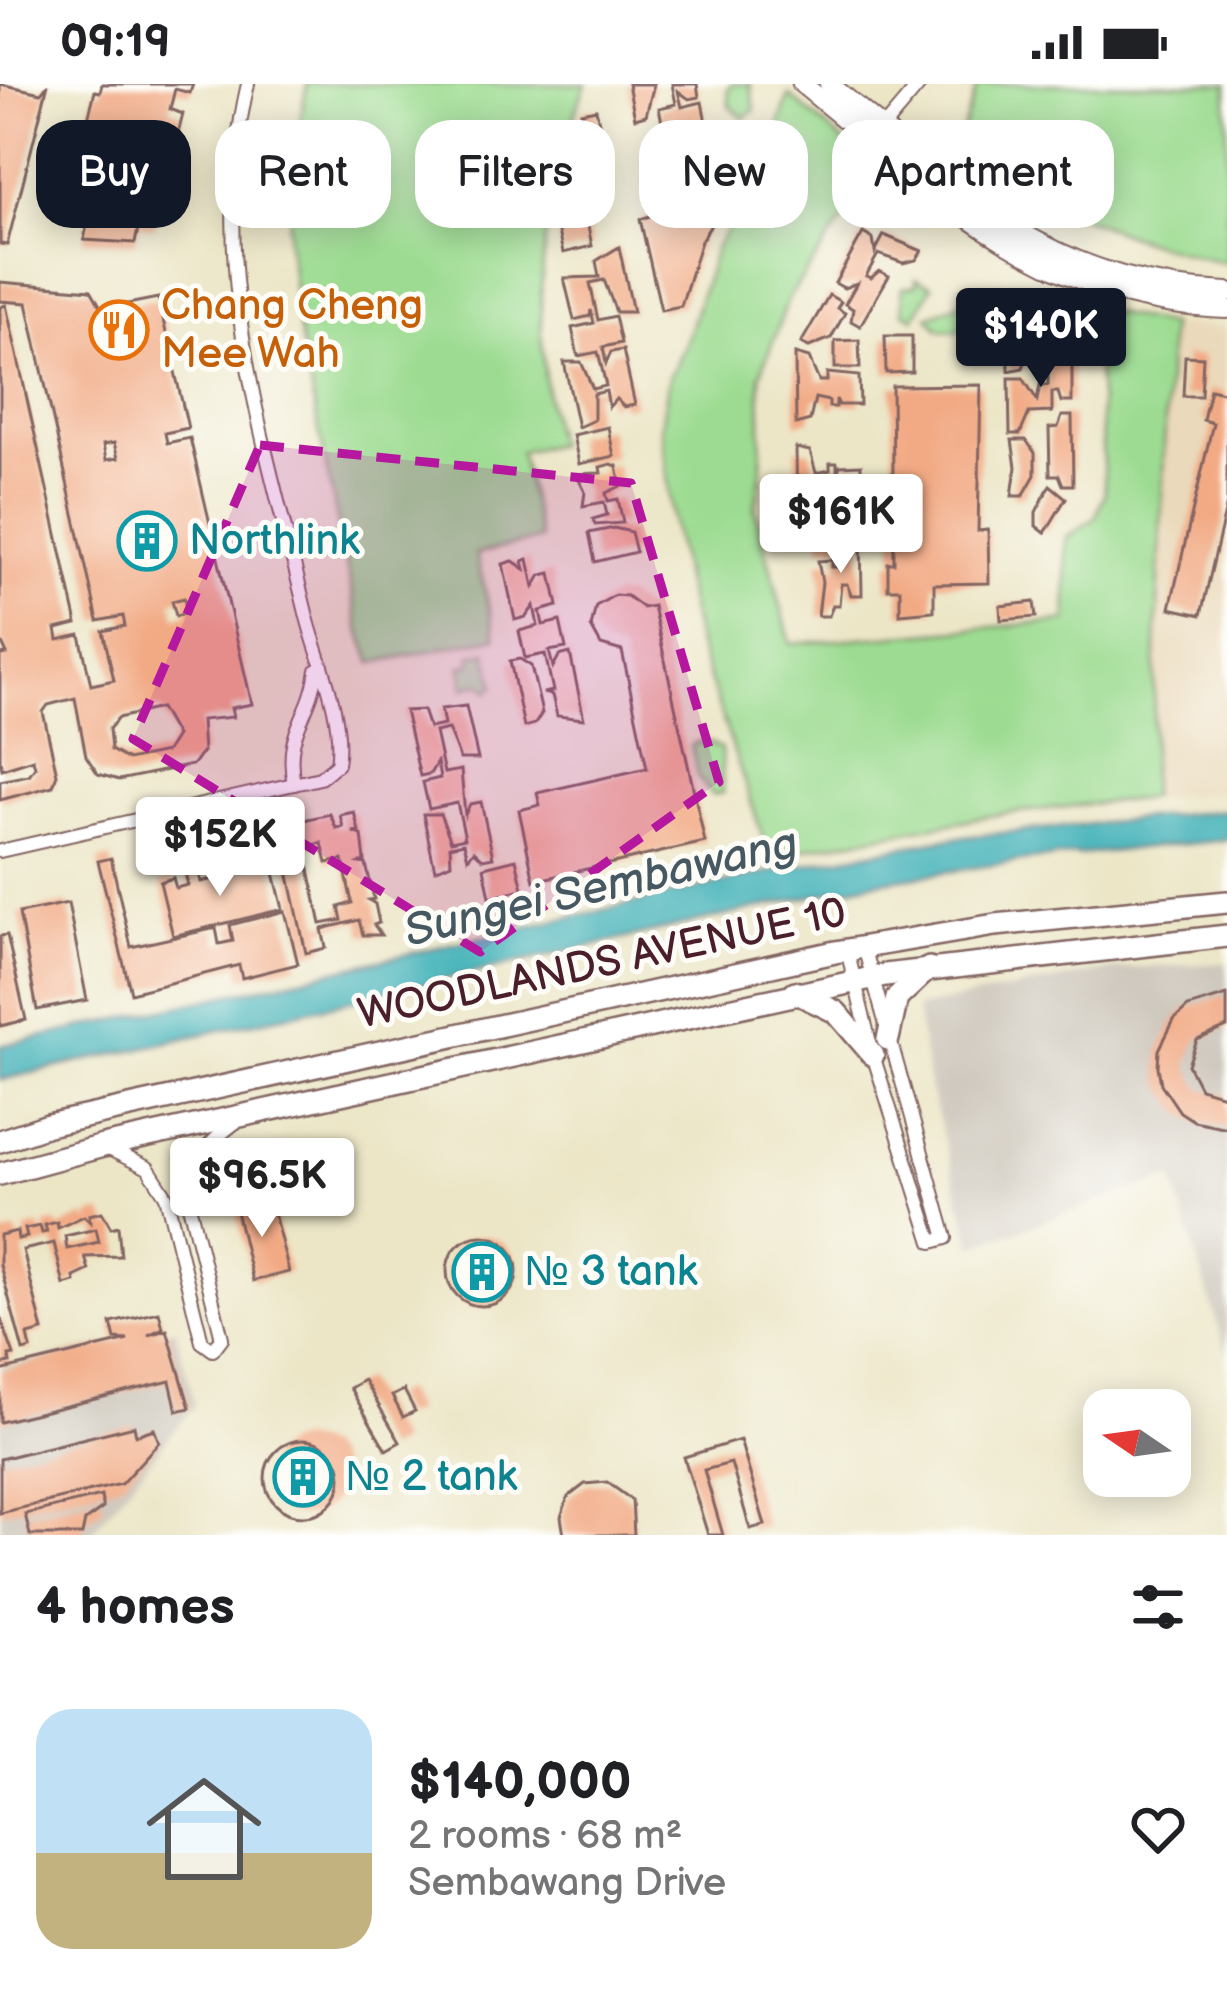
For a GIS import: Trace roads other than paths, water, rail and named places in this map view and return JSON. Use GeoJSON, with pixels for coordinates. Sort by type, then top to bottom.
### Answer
{"type":"FeatureCollection","features":[{"type":"Feature","properties":{"kind":"main road"},"geometry":{"type":"LineString","coordinates":[[802,84],[857,120]]}},
{"type":"Feature","properties":{"kind":"main road"},"geometry":{"type":"LineString","coordinates":[[830,84],[865,120]]}},
{"type":"Feature","properties":{"kind":"main road"},"geometry":{"type":"LineString","coordinates":[[981,228],[1052,271],[1129,298],[1227,309]]}},
{"type":"Feature","properties":{"kind":"main road"},"geometry":{"type":"LineString","coordinates":[[1007,228],[1040,246],[1133,280],[1227,292]]}},
{"type":"Feature","properties":{"kind":"main road","name":"WOODLANDS AVENUE 10"},"geometry":{"type":"LineString","coordinates":[[0,1141],[584,1004],[856,949],[995,925],[1227,902]]}},
{"type":"Feature","properties":{"kind":"main road","name":"WOODLANDS AVENUE 10"},"geometry":{"type":"LineString","coordinates":[[0,1174],[103,1146],[795,992],[929,968],[1227,936]]}},
{"type":"Feature","properties":{"kind":"main road"},"geometry":{"type":"LineString","coordinates":[[795,992],[836,1012],[880,1047],[898,998],[929,968]]}},
{"type":"Feature","properties":{"kind":"street"},"geometry":{"type":"LineString","coordinates":[[0,851],[294,784],[328,775],[337,764],[338,740],[232,285],[233,163],[248,84]]}},
{"type":"Feature","properties":{"kind":"street"},"geometry":{"type":"LineString","coordinates":[[890,120],[920,84]]}},
{"type":"Feature","properties":{"kind":"street"},"geometry":{"type":"LineString","coordinates":[[294,784],[289,742],[315,689],[317,663]]}},
{"type":"Feature","properties":{"kind":"street"},"geometry":{"type":"LineString","coordinates":[[856,949],[880,1047],[932,1242],[946,1238],[880,1047],[863,979]]}},
{"type":"Feature","properties":{"kind":"street"},"geometry":{"type":"LineString","coordinates":[[103,1146],[148,1168],[166,1196],[202,1342],[213,1350],[221,1343],[221,1334],[187,1197],[189,1175],[210,1142],[247,1114]]}},
{"type":"Feature","properties":{"kind":"water"},"geometry":{"type":"Polygon","coordinates":[[[1227,810],[1227,840],[1027,860],[870,883],[0,1080],[0,1046],[806,864],[945,839],[1227,810]]]}},
{"type":"Feature","properties":{"kind":"place","name":"Chang Cheng Mee Wah"},"geometry":{"type":"Point","coordinates":[119,330]}},
{"type":"Feature","properties":{"kind":"place","name":"Northlink"},"geometry":{"type":"Point","coordinates":[147,541]}},
{"type":"Feature","properties":{"kind":"place","name":"№ 3 tank"},"geometry":{"type":"Point","coordinates":[482,1272]}},
{"type":"Feature","properties":{"kind":"place","name":"№ 2 tank"},"geometry":{"type":"Point","coordinates":[303,1477]}},
{"type":"Feature","properties":{"kind":"water label","name":"Sungei Sembawang"},"geometry":{"type":"Point","coordinates":[601,888]}}]}
